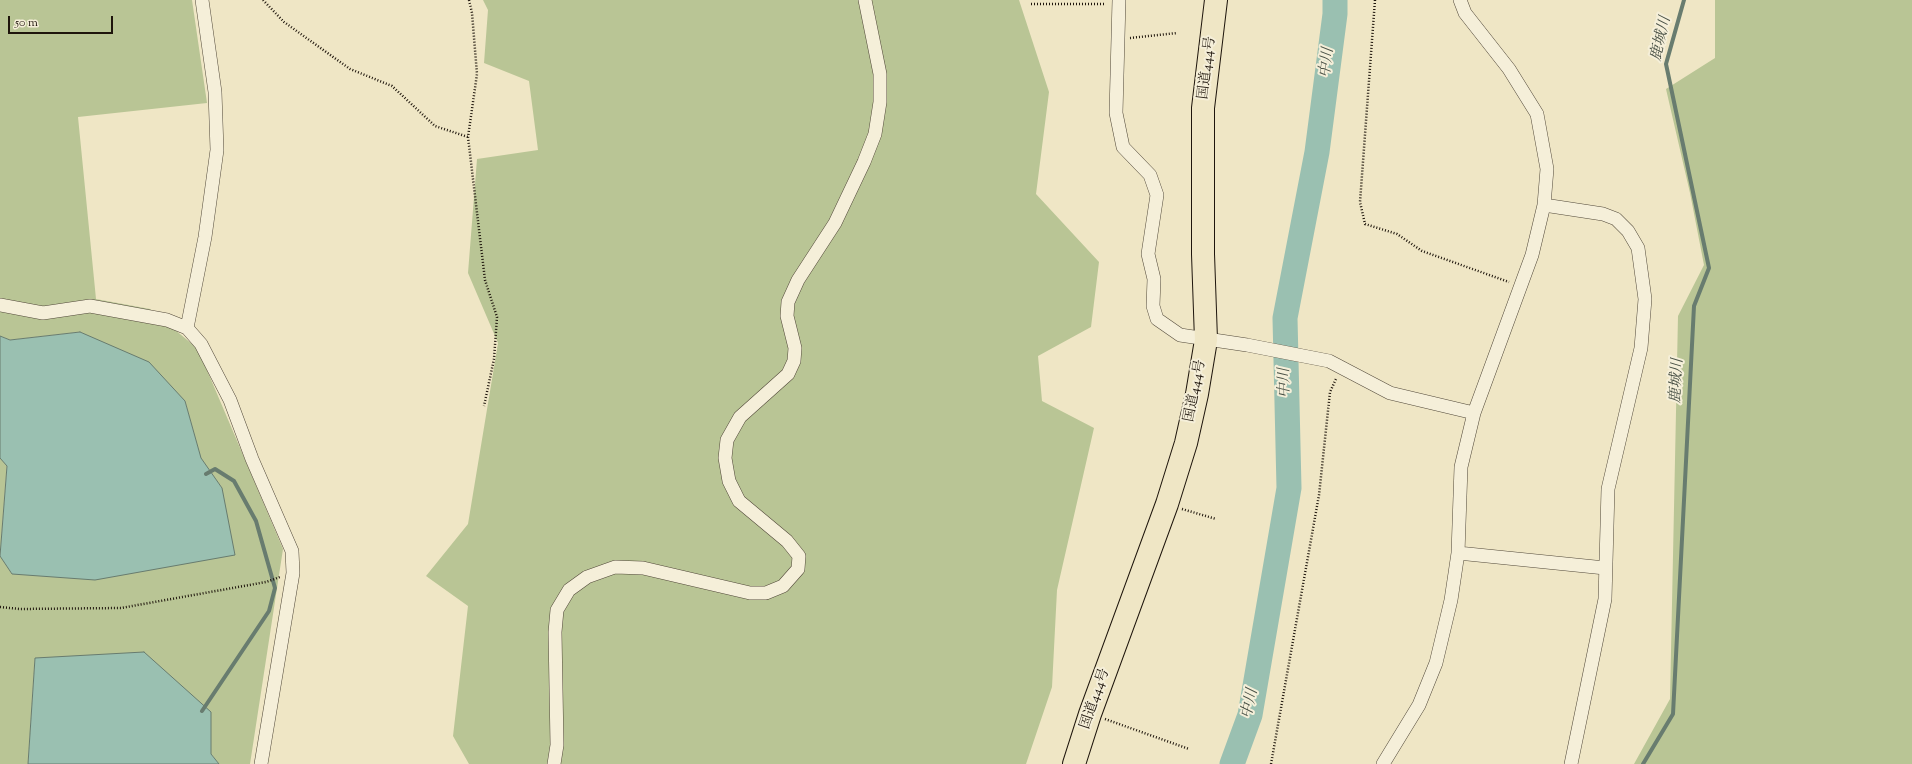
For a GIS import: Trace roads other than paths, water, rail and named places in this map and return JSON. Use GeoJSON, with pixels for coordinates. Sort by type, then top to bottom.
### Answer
{"type":"FeatureCollection","features":[{"type":"Feature","properties":{"kind":"highway","name":"国道444号"},"geometry":{"type":"LineString","coordinates":[[1074,764],[1090,714],[1167,504],[1186,443],[1206,340],[1203,254],[1203,108],[1216,0]]}},
{"type":"Feature","properties":{"kind":"street"},"geometry":{"type":"LineString","coordinates":[[187,328],[205,237],[217,150],[215,92],[202,0]]}},
{"type":"Feature","properties":{"kind":"street"},"geometry":{"type":"LineString","coordinates":[[554,764],[557,745],[555,632],[557,610],[569,590],[587,577],[615,567],[643,568],[750,593],[766,593],[783,586],[798,569],[799,556],[787,541],[739,501],[729,481],[725,458],[727,440],[740,417],[788,374],[794,361],[795,348],[787,316],[788,302],[798,280],[835,223],[864,162],[874,134],[880,102],[880,74],[865,0]]}},
{"type":"Feature","properties":{"kind":"street"},"geometry":{"type":"LineString","coordinates":[[1383,764],[1419,705],[1436,663],[1451,600],[1458,553],[1461,467],[1474,413],[1532,256],[1544,205],[1547,169],[1543,139],[1537,114],[1509,69],[1465,13],[1460,0]]}},
{"type":"Feature","properties":{"kind":"street"},"geometry":{"type":"LineString","coordinates":[[1119,2],[1116,113],[1123,147],[1150,175],[1157,195],[1148,254],[1154,279],[1153,306],[1157,319],[1180,335],[1247,345],[1329,361],[1390,393],[1474,413]]}},
{"type":"Feature","properties":{"kind":"street"},"geometry":{"type":"LineString","coordinates":[[1544,205],[1603,214],[1616,218],[1628,231],[1638,248],[1645,299],[1641,348],[1608,489],[1605,599],[1571,764]]}},
{"type":"Feature","properties":{"kind":"street"},"geometry":{"type":"LineString","coordinates":[[0,305],[43,313],[90,306],[167,320],[187,328],[202,344],[230,400],[252,459],[292,551],[293,573],[261,764]]}},
{"type":"Feature","properties":{"kind":"street"},"geometry":{"type":"LineString","coordinates":[[1458,553],[1605,568]]}},
{"type":"Feature","properties":{"kind":"waterway","name":"中川"},"geometry":{"type":"LineString","coordinates":[[1232,764],[1250,715],[1289,488],[1285,318],[1317,152],[1335,14],[1335,0]]}},
{"type":"Feature","properties":{"kind":"waterway","name":"鹿城川"},"geometry":{"type":"LineString","coordinates":[[1643,764],[1673,714],[1694,306],[1709,268],[1666,64],[1684,0]]}},
{"type":"Feature","properties":{"kind":"waterway"},"geometry":{"type":"LineString","coordinates":[[202,711],[269,611],[275,588],[256,521],[234,481],[215,469],[206,474]]}}]}
